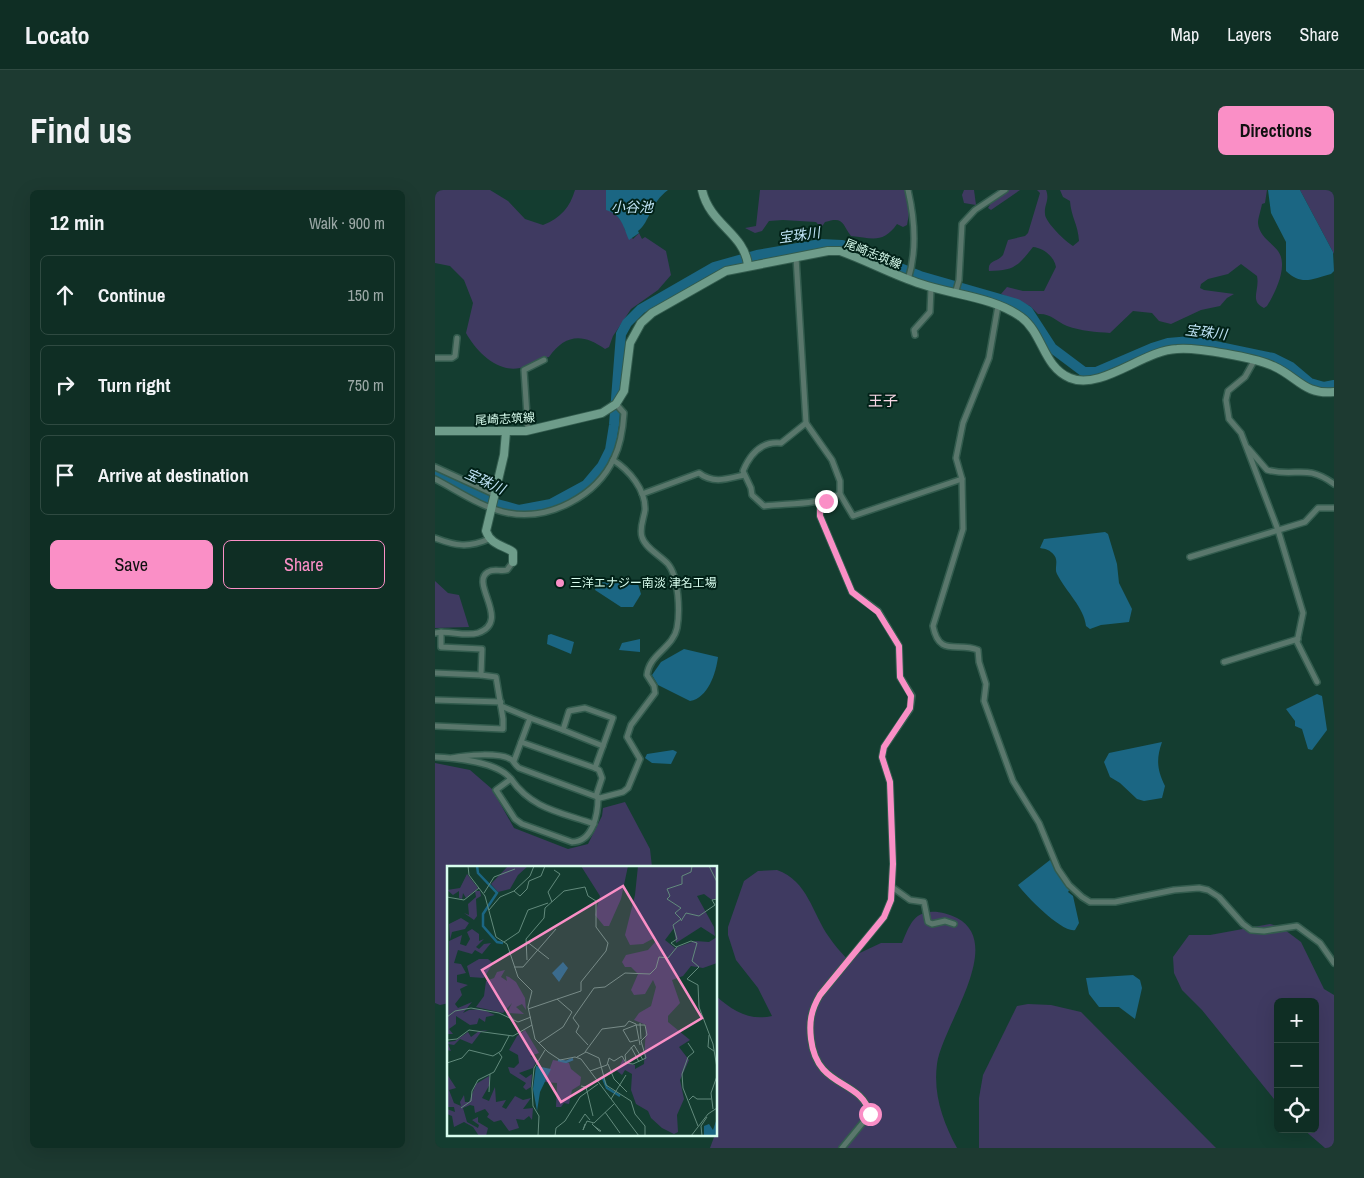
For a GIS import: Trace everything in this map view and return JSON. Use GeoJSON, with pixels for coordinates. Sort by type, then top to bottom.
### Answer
{"type":"FeatureCollection","features":[{"type":"Feature","properties":{"kind":"main road"},"geometry":{"type":"LineString","coordinates":[[701,190],[710,212],[744,247],[747,253],[748,264]]}},
{"type":"Feature","properties":{"kind":"main road","name":"尾崎志筑線"},"geometry":{"type":"LineString","coordinates":[[435,431],[507,432],[528,430],[591,417],[617,404],[627,382],[630,343],[641,323],[652,313],[726,271],[748,264],[840,252],[931,288],[956,292],[998,306],[1022,318],[1055,368],[1075,380],[1098,378],[1163,351],[1176,348],[1191,348],[1273,366],[1314,391],[1334,392]]}},
{"type":"Feature","properties":{"kind":"main road"},"geometry":{"type":"LineString","coordinates":[[507,432],[502,465],[490,507],[486,532],[489,539],[513,552],[513,562]]}},
{"type":"Feature","properties":{"kind":"street"},"geometry":{"type":"LineString","coordinates":[[908,190],[915,224],[912,268],[909,279]]}},
{"type":"Feature","properties":{"kind":"street"},"geometry":{"type":"LineString","coordinates":[[956,292],[959,280],[962,224],[975,210],[1005,190]]}},
{"type":"Feature","properties":{"kind":"street"},"geometry":{"type":"LineString","coordinates":[[796,257],[806,423],[832,460],[840,481],[840,494],[853,516],[962,479]]}},
{"type":"Feature","properties":{"kind":"street"},"geometry":{"type":"LineString","coordinates":[[915,335],[914,330],[930,312],[931,288]]}},
{"type":"Feature","properties":{"kind":"street"},"geometry":{"type":"LineString","coordinates":[[998,306],[989,358],[963,422],[956,458],[962,479],[962,537],[933,626],[938,640],[946,647],[971,647],[978,650],[979,662],[986,684],[984,701],[997,730],[1001,750],[1013,781],[1039,822],[1058,869],[1069,885],[1091,902],[1141,898],[1188,888],[1208,890],[1219,897],[1243,924],[1251,930],[1264,931],[1297,926],[1320,943],[1334,963]]}},
{"type":"Feature","properties":{"kind":"street"},"geometry":{"type":"LineString","coordinates":[[435,358],[451,358],[455,356],[457,338]]}},
{"type":"Feature","properties":{"kind":"street"},"geometry":{"type":"LineString","coordinates":[[528,430],[524,370],[544,360]]}},
{"type":"Feature","properties":{"kind":"street"},"geometry":{"type":"LineString","coordinates":[[1254,361],[1246,376],[1229,390],[1226,397],[1229,421],[1240,431],[1278,530],[1303,613],[1297,642],[1317,682]]}},
{"type":"Feature","properties":{"kind":"street"},"geometry":{"type":"LineString","coordinates":[[435,479],[490,507],[510,513],[546,512],[565,505],[594,486],[613,460],[623,431],[624,413],[617,404]]}},
{"type":"Feature","properties":{"kind":"street"},"geometry":{"type":"LineString","coordinates":[[806,423],[781,443],[770,442],[759,448],[745,464],[743,471],[751,488],[752,495],[764,506],[804,501],[823,502],[840,494]]}},
{"type":"Feature","properties":{"kind":"street"},"geometry":{"type":"LineString","coordinates":[[1247,448],[1252,450],[1261,465],[1267,470],[1289,473],[1311,471],[1334,484]]}},
{"type":"Feature","properties":{"kind":"street"},"geometry":{"type":"LineString","coordinates":[[452,758],[465,755],[501,756],[514,761],[519,768],[597,796],[623,792],[628,788],[640,759],[627,737],[631,724],[655,693],[654,686],[647,675],[648,666],[674,636],[679,612],[673,573],[669,565],[644,542],[642,536],[645,509],[642,494],[625,468],[613,460]]}},
{"type":"Feature","properties":{"kind":"street"},"geometry":{"type":"LineString","coordinates":[[435,467],[493,495]]}},
{"type":"Feature","properties":{"kind":"street"},"geometry":{"type":"LineString","coordinates":[[642,494],[699,473],[708,480],[720,480],[744,475]]}},
{"type":"Feature","properties":{"kind":"street"},"geometry":{"type":"LineString","coordinates":[[453,476],[454,489]]}},
{"type":"Feature","properties":{"kind":"street"},"geometry":{"type":"LineString","coordinates":[[823,502],[820,507],[820,516],[852,592],[878,612],[899,646],[900,677],[911,696],[910,708],[884,747],[882,757],[890,782],[891,900],[884,917],[820,995],[812,1008],[810,1032],[815,1060],[825,1073],[862,1099],[868,1106],[870,1114],[842,1148]]}},
{"type":"Feature","properties":{"kind":"street"},"geometry":{"type":"LineString","coordinates":[[1190,557],[1308,521],[1318,508],[1334,508]]}},
{"type":"Feature","properties":{"kind":"street"},"geometry":{"type":"LineString","coordinates":[[435,538],[456,546],[477,544],[489,539]]}},
{"type":"Feature","properties":{"kind":"street"},"geometry":{"type":"LineString","coordinates":[[481,676],[482,649],[441,647],[438,633],[472,634],[484,630],[489,623],[492,612],[482,583],[483,577],[491,570],[507,570],[513,562]]}},
{"type":"Feature","properties":{"kind":"street"},"geometry":{"type":"LineString","coordinates":[[1224,662],[1298,639]]}},
{"type":"Feature","properties":{"kind":"street"},"geometry":{"type":"LineString","coordinates":[[435,673],[496,677],[503,728],[435,726]]}},
{"type":"Feature","properties":{"kind":"street"},"geometry":{"type":"LineString","coordinates":[[435,700],[501,704],[530,718],[603,746]]}},
{"type":"Feature","properties":{"kind":"street"},"geometry":{"type":"LineString","coordinates":[[563,730],[569,711],[585,708],[613,718],[595,768]]}},
{"type":"Feature","properties":{"kind":"street"},"geometry":{"type":"LineString","coordinates":[[514,761],[530,718]]}},
{"type":"Feature","properties":{"kind":"street"},"geometry":{"type":"LineString","coordinates":[[511,779],[496,790],[518,822],[571,842],[578,842],[589,835],[598,811],[597,796],[602,778],[599,770],[521,742]]}},
{"type":"Feature","properties":{"kind":"street"},"geometry":{"type":"LineString","coordinates":[[435,757],[452,758],[499,769],[532,802],[593,824]]}},
{"type":"Feature","properties":{"kind":"street"},"geometry":{"type":"LineString","coordinates":[[892,887],[910,900],[924,902],[929,922],[932,924],[945,921],[954,924]]}},
{"type":"Feature","properties":{"kind":"shaded area"},"geometry":{"type":"Polygon","coordinates":[[[435,190],[490,190],[508,201],[525,219],[543,225],[555,219],[564,211],[575,190],[606,190],[607,205],[624,224],[625,230],[633,239],[639,233],[642,239],[645,237],[666,251],[671,275],[658,290],[631,309],[613,336],[609,347],[605,349],[589,340],[575,338],[561,344],[549,357],[520,368],[511,369],[503,367],[495,364],[481,353],[466,333],[473,303],[464,280],[450,266],[435,263],[435,190]]]}},
{"type":"Feature","properties":{"kind":"shaded area"},"geometry":{"type":"Polygon","coordinates":[[[760,190],[905,190],[909,214],[907,225],[903,227],[897,224],[887,235],[871,238],[851,236],[842,222],[836,220],[825,222],[821,228],[816,222],[783,220],[769,221],[762,231],[755,233],[745,228],[756,226],[760,190]]]}},
{"type":"Feature","properties":{"kind":"shaded area"},"geometry":{"type":"Polygon","coordinates":[[[964,190],[974,190],[976,205],[964,203],[962,195],[964,190]]]}},
{"type":"Feature","properties":{"kind":"shaded area"},"geometry":{"type":"Polygon","coordinates":[[[998,190],[1020,190],[991,210],[988,208],[998,190]]]}},
{"type":"Feature","properties":{"kind":"shaded area"},"geometry":{"type":"Polygon","coordinates":[[[1037,190],[1046,190],[1045,214],[1048,222],[1073,246],[1079,241],[1077,230],[1070,201],[1063,197],[1060,190],[1267,190],[1258,223],[1263,235],[1281,257],[1281,272],[1277,287],[1264,308],[1257,302],[1256,298],[1257,276],[1241,264],[1228,274],[1208,279],[1201,284],[1200,288],[1204,290],[1234,294],[1227,298],[1220,306],[1201,310],[1171,324],[1159,321],[1152,313],[1133,311],[1110,333],[1067,326],[1050,316],[1038,314],[1030,306],[1001,294],[1007,287],[1023,291],[1044,291],[1056,267],[1053,259],[1044,251],[1033,247],[1015,266],[1004,270],[989,271],[991,263],[1003,255],[1008,240],[1025,236],[1028,233],[1040,193],[1037,190]]]}},
{"type":"Feature","properties":{"kind":"shaded area"},"geometry":{"type":"Polygon","coordinates":[[[1300,190],[1334,190],[1334,254],[1333,252],[1300,190]]]}},
{"type":"Feature","properties":{"kind":"shaded area"},"geometry":{"type":"Polygon","coordinates":[[[435,581],[448,593],[459,595],[469,627],[435,628],[435,581]]]}},
{"type":"Feature","properties":{"kind":"shaded area"},"geometry":{"type":"Polygon","coordinates":[[[435,763],[470,770],[492,789],[514,828],[568,849],[588,844],[602,816],[603,808],[625,802],[650,849],[652,866],[447,866],[447,1003],[440,1005],[435,1003],[435,763]]]}},
{"type":"Feature","properties":{"kind":"shaded area"},"geometry":{"type":"Polygon","coordinates":[[[777,870],[796,882],[803,890],[823,928],[835,946],[847,959],[881,943],[902,943],[913,921],[920,915],[928,912],[936,912],[957,918],[970,930],[975,946],[974,966],[941,1048],[936,1075],[940,1108],[957,1148],[710,1148],[714,1136],[717,1136],[717,997],[742,1014],[756,1017],[772,1016],[758,988],[736,960],[728,935],[728,927],[744,881],[758,871],[777,870]]]}},
{"type":"Feature","properties":{"kind":"shaded area"},"geometry":{"type":"Polygon","coordinates":[[[1270,924],[1281,927],[1301,942],[1324,989],[1334,995],[1334,1148],[1325,1148],[1308,1133],[1319,1133],[1319,998],[1274,998],[1274,1099],[1202,1010],[1182,990],[1174,973],[1173,957],[1189,935],[1210,935],[1270,924]]]}},
{"type":"Feature","properties":{"kind":"shaded area"},"geometry":{"type":"Polygon","coordinates":[[[1028,1004],[1051,1005],[1081,1012],[1216,1148],[979,1148],[979,1098],[983,1075],[1017,1006],[1028,1004]]]}},
{"type":"Feature","properties":{"kind":"water","name":"小谷池"},"geometry":{"type":"Polygon","coordinates":[[[606,190],[668,190],[657,201],[645,223],[638,231],[639,233],[629,240],[619,218],[606,210],[606,190]]]}},
{"type":"Feature","properties":{"kind":"water"},"geometry":{"type":"Polygon","coordinates":[[[1268,190],[1300,190],[1333,252],[1334,271],[1331,274],[1302,280],[1286,271],[1286,242],[1271,213],[1268,190]]]}},
{"type":"Feature","properties":{"kind":"water"},"geometry":{"type":"Polygon","coordinates":[[[1105,532],[1108,534],[1117,564],[1119,583],[1132,609],[1129,622],[1101,625],[1090,629],[1086,626],[1082,612],[1057,574],[1055,557],[1046,549],[1040,548],[1044,539],[1105,532]]]}},
{"type":"Feature","properties":{"kind":"water"},"geometry":{"type":"Polygon","coordinates":[[[597,582],[638,584],[641,594],[633,607],[621,607],[595,590],[597,582]]]}},
{"type":"Feature","properties":{"kind":"water"},"geometry":{"type":"Polygon","coordinates":[[[551,634],[574,642],[571,654],[547,644],[548,635],[551,634]]]}},
{"type":"Feature","properties":{"kind":"water"},"geometry":{"type":"Polygon","coordinates":[[[640,639],[640,652],[619,650],[622,643],[640,639]]]}},
{"type":"Feature","properties":{"kind":"water"},"geometry":{"type":"Polygon","coordinates":[[[684,649],[718,657],[710,684],[702,695],[690,701],[658,685],[652,675],[661,662],[684,649]]]}},
{"type":"Feature","properties":{"kind":"water"},"geometry":{"type":"Polygon","coordinates":[[[1317,694],[1322,696],[1327,730],[1312,750],[1308,749],[1302,729],[1295,726],[1295,721],[1286,709],[1317,694]]]}},
{"type":"Feature","properties":{"kind":"water"},"geometry":{"type":"Polygon","coordinates":[[[1162,742],[1158,759],[1160,775],[1165,786],[1162,798],[1144,801],[1137,799],[1120,783],[1110,777],[1104,762],[1109,753],[1162,742]]]}},
{"type":"Feature","properties":{"kind":"water"},"geometry":{"type":"Polygon","coordinates":[[[673,750],[677,752],[671,764],[652,763],[645,758],[647,754],[673,750]]]}},
{"type":"Feature","properties":{"kind":"water"},"geometry":{"type":"Polygon","coordinates":[[[1050,860],[1070,889],[1068,892],[1073,896],[1079,923],[1075,930],[1062,926],[1053,920],[1018,885],[1050,860]]]}},
{"type":"Feature","properties":{"kind":"water"},"geometry":{"type":"Polygon","coordinates":[[[1133,975],[1140,980],[1142,988],[1135,1019],[1119,1007],[1099,1007],[1089,994],[1086,978],[1133,975]]]}},
{"type":"Feature","properties":{"kind":"waterway","name":"宝珠川"},"geometry":{"type":"LineString","coordinates":[[435,473],[497,504],[519,510],[551,504],[586,485],[602,466],[610,450],[614,425],[621,334],[627,323],[641,309],[714,267],[757,255],[821,244],[842,245],[920,276],[1017,304],[1028,311],[1052,348],[1084,372],[1096,372],[1168,343],[1191,341],[1273,358],[1291,367],[1310,383],[1324,387],[1334,385]]}},
{"type":"Feature","properties":{"kind":"place","name":"三洋エナジー南淡 津名工場"},"geometry":{"type":"Point","coordinates":[560,583]}},
{"type":"Feature","properties":{"kind":"district","name":"王子"},"geometry":{"type":"Point","coordinates":[883,400]}},
{"type":"Feature","properties":{"kind":"route"},"geometry":{"type":"LineString","coordinates":[[826,501],[820,507],[820,516],[840,559],[852,592],[878,612],[899,646],[900,677],[911,696],[910,708],[884,747],[882,757],[890,782],[893,864],[891,900],[884,917],[820,995],[812,1008],[810,1021],[812,1050],[815,1060],[825,1073],[855,1092],[868,1106],[870,1114]]}}]}
